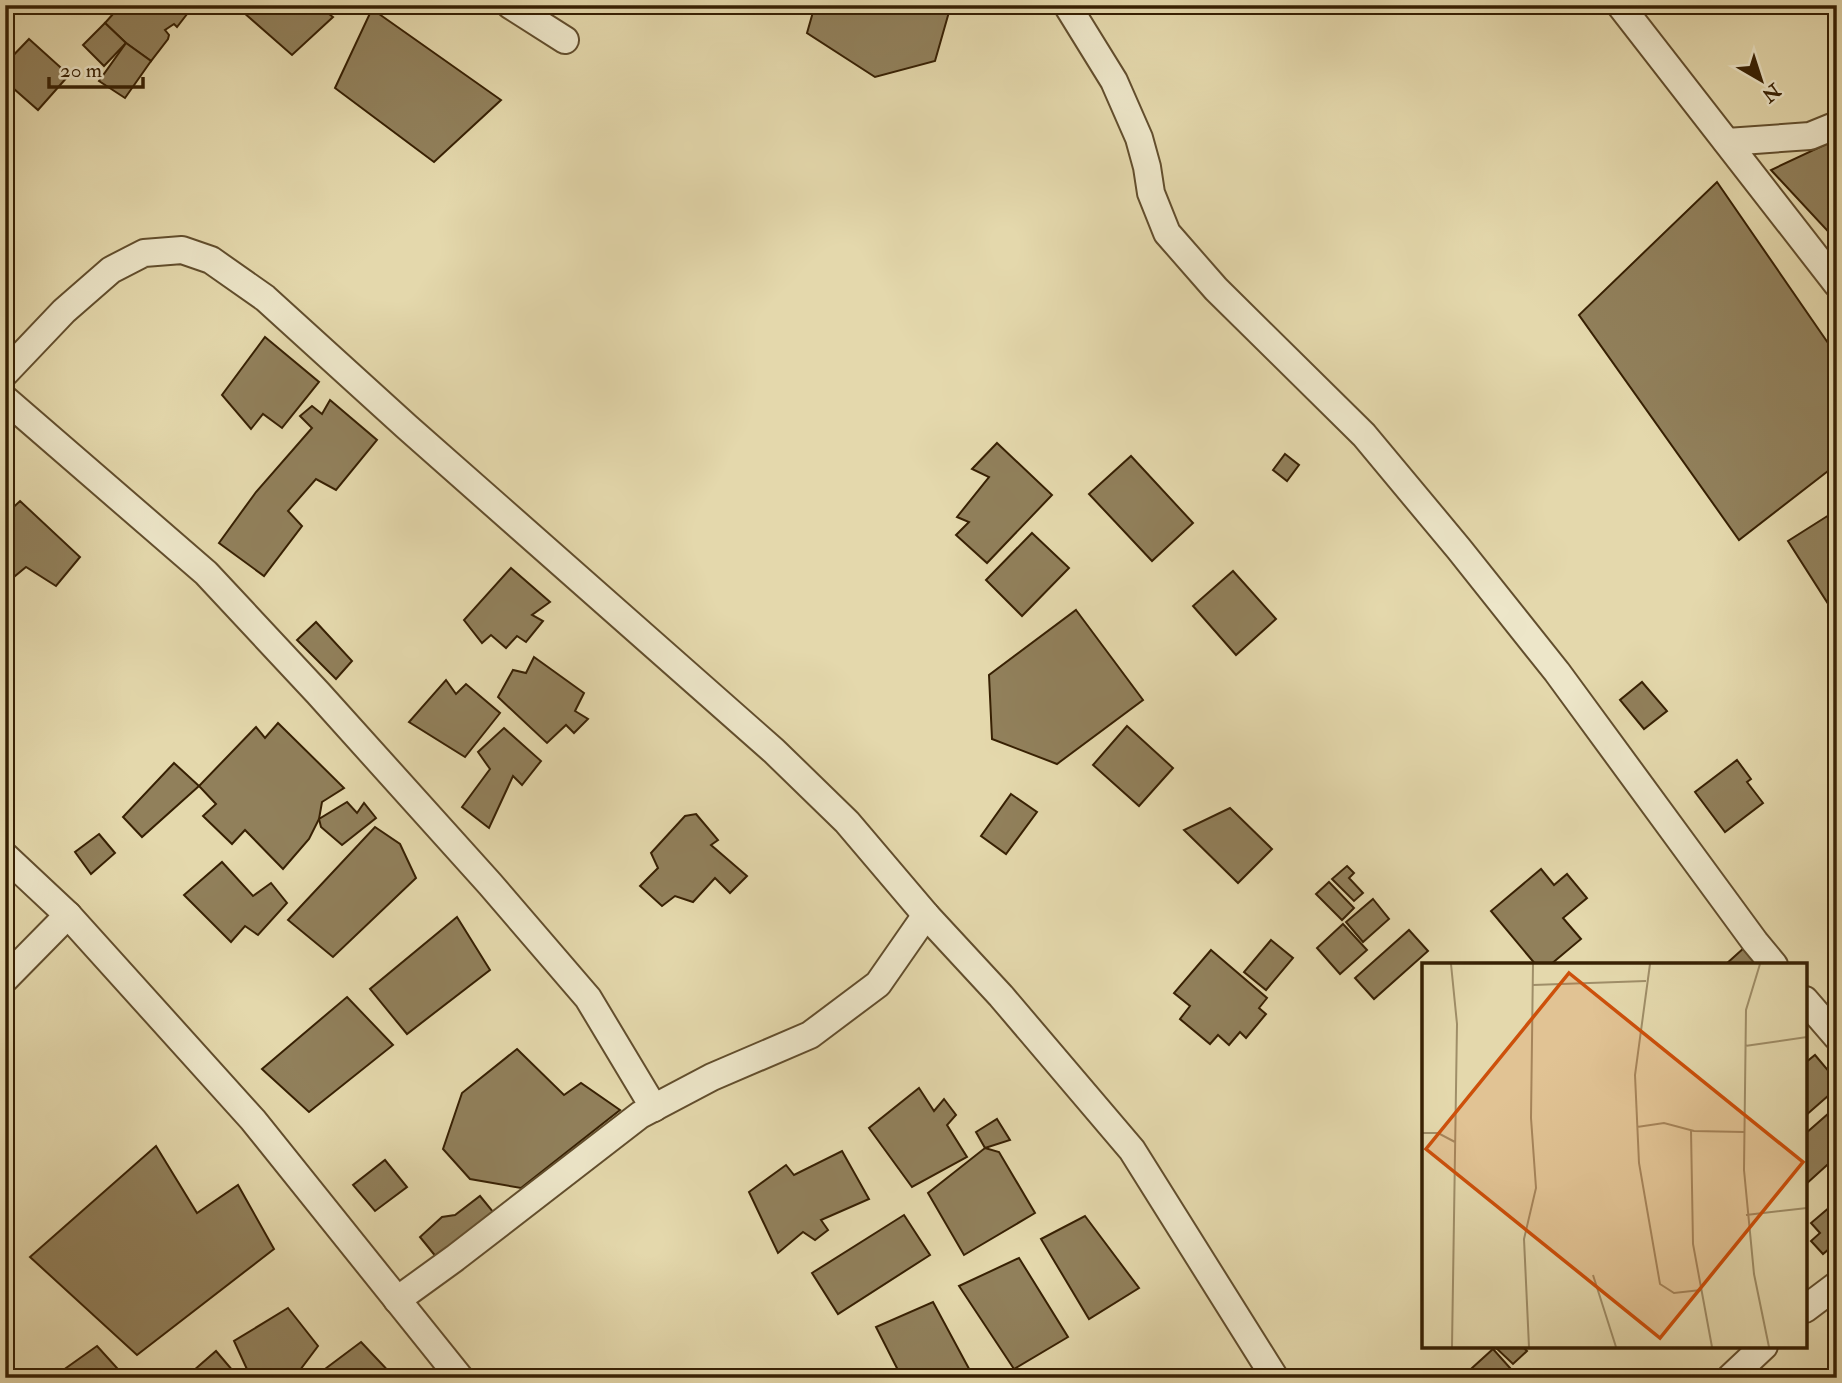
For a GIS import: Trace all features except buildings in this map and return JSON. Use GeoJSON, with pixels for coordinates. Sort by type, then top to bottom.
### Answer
{"type":"FeatureCollection","features":[{"type":"Feature","properties":{"kind":"street"},"geometry":{"type":"LineString","coordinates":[[510,5],[565,40]]}},
{"type":"Feature","properties":{"kind":"street"},"geometry":{"type":"LineString","coordinates":[[1066,5],[1114,81],[1139,138],[1151,193],[1167,233],[1216,289],[1364,435],[1451,539],[1557,672],[1772,963]]}},
{"type":"Feature","properties":{"kind":"street"},"geometry":{"type":"LineString","coordinates":[[1620,5],[1837,284]]}},
{"type":"Feature","properties":{"kind":"street"},"geometry":{"type":"LineString","coordinates":[[1727,142],[1810,136],[1837,125]]}},
{"type":"Feature","properties":{"kind":"street"},"geometry":{"type":"LineString","coordinates":[[5,373],[64,311],[111,270],[144,253],[182,250],[211,260],[265,298],[774,751],[847,822],[926,915],[1001,996],[1132,1150],[1275,1378]]}},
{"type":"Feature","properties":{"kind":"street"},"geometry":{"type":"LineString","coordinates":[[5,399],[206,573],[318,693],[490,884],[588,998],[654,1108]]}},
{"type":"Feature","properties":{"kind":"street"},"geometry":{"type":"LineString","coordinates":[[5,856],[68,915],[253,1120],[460,1378]]}},
{"type":"Feature","properties":{"kind":"street"},"geometry":{"type":"LineString","coordinates":[[5,979],[68,915]]}},
{"type":"Feature","properties":{"kind":"street"},"geometry":{"type":"LineString","coordinates":[[397,1300],[640,1115],[712,1077],[810,1035],[878,984],[926,915]]}},
{"type":"Feature","properties":{"kind":"street"},"geometry":{"type":"LineString","coordinates":[[1807,1002],[1837,1037]]}},
{"type":"Feature","properties":{"kind":"street"},"geometry":{"type":"LineString","coordinates":[[1807,1308],[1837,1285]]}},
{"type":"Feature","properties":{"kind":"street"},"geometry":{"type":"LineString","coordinates":[[1730,1378],[1762,1348]]}}]}
